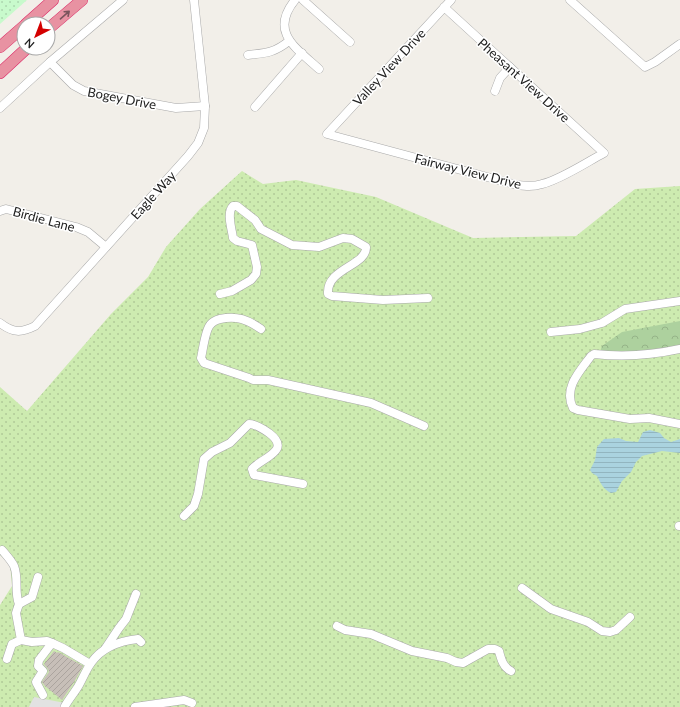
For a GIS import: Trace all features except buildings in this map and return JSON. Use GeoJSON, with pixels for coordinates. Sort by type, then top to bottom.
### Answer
{"type":"FeatureCollection","features":[{"type":"Feature","properties":{"kind":"highway"},"geometry":{"type":"LineString","coordinates":[[35,16],[53,0]]}},
{"type":"Feature","properties":{"kind":"highway"},"geometry":{"type":"LineString","coordinates":[[56,22],[82,0]]}},
{"type":"Feature","properties":{"kind":"highway"},"geometry":{"type":"LineString","coordinates":[[0,47],[16,33]]}},
{"type":"Feature","properties":{"kind":"highway"},"geometry":{"type":"LineString","coordinates":[[0,73],[18,56]]}},
{"type":"Feature","properties":{"kind":"street"},"geometry":{"type":"LineString","coordinates":[[0,108],[50,62],[124,0]]}},
{"type":"Feature","properties":{"kind":"street","name":"Eagle Way"},"geometry":{"type":"LineString","coordinates":[[0,323],[14,331],[25,331],[35,326],[198,143],[204,128],[205,106],[194,0]]}},
{"type":"Feature","properties":{"kind":"street"},"geometry":{"type":"LineString","coordinates":[[295,0],[284,17],[284,28],[289,41],[319,69]]}},
{"type":"Feature","properties":{"kind":"street"},"geometry":{"type":"LineString","coordinates":[[304,0],[350,42]]}},
{"type":"Feature","properties":{"kind":"street","name":"Valley View Drive"},"geometry":{"type":"LineString","coordinates":[[327,134],[451,0]]}},
{"type":"Feature","properties":{"kind":"street"},"geometry":{"type":"LineString","coordinates":[[570,0],[645,67],[655,62],[680,44]]}},
{"type":"Feature","properties":{"kind":"street","name":"Pheasant View Drive"},"geometry":{"type":"LineString","coordinates":[[444,7],[604,153]]}},
{"type":"Feature","properties":{"kind":"street"},"geometry":{"type":"LineString","coordinates":[[248,54],[270,53],[279,49],[289,41]]}},
{"type":"Feature","properties":{"kind":"street"},"geometry":{"type":"LineString","coordinates":[[255,107],[302,53]]}},
{"type":"Feature","properties":{"kind":"street","name":"Bogey Drive"},"geometry":{"type":"LineString","coordinates":[[50,62],[72,86],[84,91],[176,108],[205,106]]}},
{"type":"Feature","properties":{"kind":"street"},"geometry":{"type":"LineString","coordinates":[[495,90],[500,78],[510,67]]}},
{"type":"Feature","properties":{"kind":"street","name":"Fairway View Drive"},"geometry":{"type":"LineString","coordinates":[[327,134],[517,184],[530,186],[552,181],[604,153]]}},
{"type":"Feature","properties":{"kind":"street"},"geometry":{"type":"LineString","coordinates":[[220,294],[232,291],[251,280],[256,274],[257,267],[252,245],[237,242],[233,238],[229,214],[233,206],[237,206],[255,220],[261,229],[292,245],[319,247],[344,238],[352,239],[366,247],[366,252],[363,257],[342,269],[332,280],[328,289],[328,294],[332,296],[383,300],[428,298]]}},
{"type":"Feature","properties":{"kind":"street","name":"Birdie Lane"},"geometry":{"type":"LineString","coordinates":[[0,211],[6,209],[76,227],[88,232],[106,247]]}},
{"type":"Feature","properties":{"kind":"street"},"geometry":{"type":"LineString","coordinates":[[551,332],[580,329],[602,323],[625,309],[680,301]]}},
{"type":"Feature","properties":{"kind":"street"},"geometry":{"type":"LineString","coordinates":[[261,329],[249,321],[238,317],[215,320],[209,326],[201,358],[204,362],[253,380],[268,380],[370,403],[424,426]]}},
{"type":"Feature","properties":{"kind":"street"},"geometry":{"type":"LineString","coordinates":[[680,349],[661,353],[594,354],[573,381],[570,390],[570,401],[573,408],[578,410],[630,418],[649,418],[680,424]]}},
{"type":"Feature","properties":{"kind":"street"},"geometry":{"type":"LineString","coordinates":[[184,516],[194,506],[198,494],[204,459],[212,452],[230,443],[249,424],[253,424],[271,434],[276,440],[277,445],[277,449],[269,457],[252,469],[254,475],[302,484]]}},
{"type":"Feature","properties":{"kind":"street"},"geometry":{"type":"LineString","coordinates":[[2,550],[14,566],[16,597],[19,604],[16,613],[21,640]]}},
{"type":"Feature","properties":{"kind":"street"},"geometry":{"type":"LineString","coordinates":[[19,604],[32,597],[38,577]]}},
{"type":"Feature","properties":{"kind":"street"},"geometry":{"type":"LineString","coordinates":[[522,588],[551,609],[588,622],[602,632],[616,630],[630,617]]}},
{"type":"Feature","properties":{"kind":"street"},"geometry":{"type":"LineString","coordinates":[[65,706],[90,664],[105,649],[126,619],[136,594]]}},
{"type":"Feature","properties":{"kind":"street"},"geometry":{"type":"LineString","coordinates":[[337,626],[345,630],[371,634],[412,650],[447,658],[456,662],[463,663],[488,649],[495,649],[499,651],[504,665],[511,671]]}},
{"type":"Feature","properties":{"kind":"street"},"geometry":{"type":"LineString","coordinates":[[105,649],[129,640],[138,639],[141,642]]}},
{"type":"Feature","properties":{"kind":"street"},"geometry":{"type":"LineString","coordinates":[[7,659],[12,644],[21,640],[32,642],[47,641],[63,648],[90,664]]}},
{"type":"Feature","properties":{"kind":"street"},"geometry":{"type":"LineString","coordinates":[[43,695],[36,682],[43,671],[38,666],[39,660],[52,643]]}},
{"type":"Feature","properties":{"kind":"street"},"geometry":{"type":"LineString","coordinates":[[135,707],[184,700],[192,703]]}},
{"type":"Feature","properties":{"kind":"green space"},"geometry":{"type":"Polygon","coordinates":[[[0,0],[27,0],[0,24],[0,0]]]}},
{"type":"Feature","properties":{"kind":"green space"},"geometry":{"type":"Polygon","coordinates":[[[242,171],[263,184],[296,180],[376,197],[473,238],[576,236],[635,189],[680,186],[680,707],[0,707],[0,605],[12,586],[10,564],[0,555],[0,387],[27,411],[111,314],[148,277],[166,247],[200,209],[242,171]]]}},
{"type":"Feature","properties":{"kind":"green space"},"geometry":{"type":"Polygon","coordinates":[[[680,321],[680,345],[643,351],[599,355],[602,346],[622,332],[680,321]]]}},
{"type":"Feature","properties":{"kind":"shaded area"},"geometry":{"type":"Polygon","coordinates":[[[34,697],[65,703],[70,707],[29,707],[34,697]]]}},
{"type":"Feature","properties":{"kind":"water"},"geometry":{"type":"Polygon","coordinates":[[[650,430],[660,433],[664,438],[671,442],[680,439],[680,453],[662,451],[642,456],[636,462],[631,472],[622,481],[616,492],[611,493],[606,490],[602,486],[597,476],[590,470],[595,460],[597,447],[604,439],[619,438],[626,441],[638,442],[643,432],[650,430]]]}}]}
